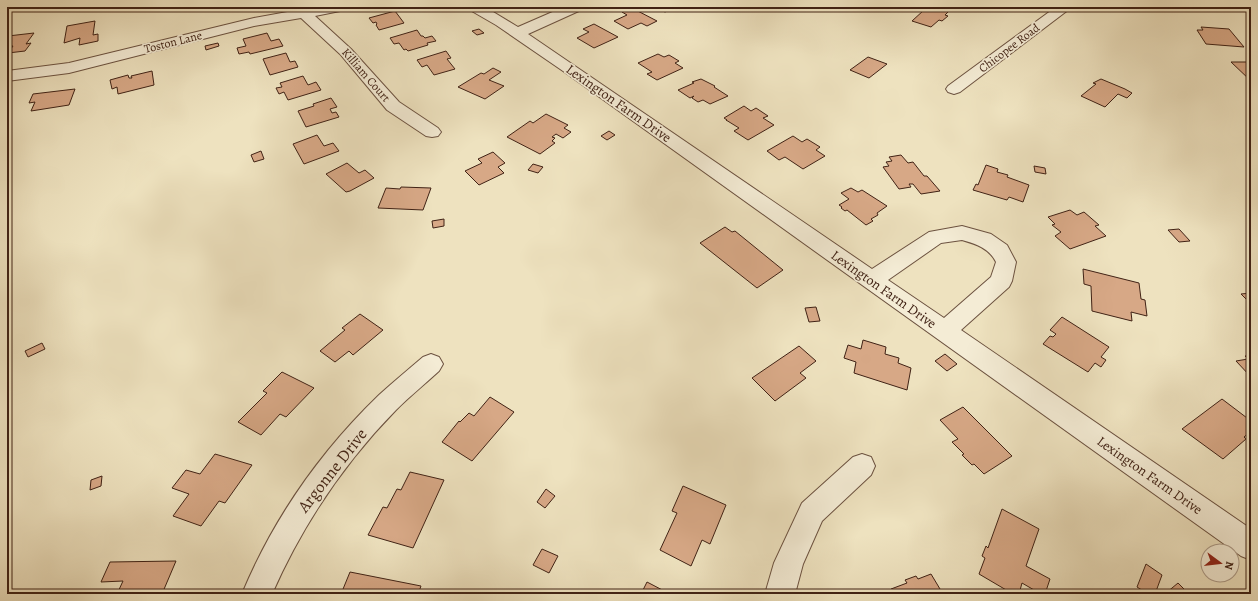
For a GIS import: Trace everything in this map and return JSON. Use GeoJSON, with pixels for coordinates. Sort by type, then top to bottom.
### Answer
{"type":"FeatureCollection","features":[{"type":"Feature","properties":{"kind":"street","name":"Toston Lane"},"geometry":{"type":"LineString","coordinates":[[7,76],[69,68],[247,23],[340,7]]}},
{"type":"Feature","properties":{"kind":"street","name":"Lexington Farm Drive"},"geometry":{"type":"LineString","coordinates":[[475,7],[517,33],[1251,546]]}},
{"type":"Feature","properties":{"kind":"street"},"geometry":{"type":"LineString","coordinates":[[517,33],[576,7]]}},
{"type":"Feature","properties":{"kind":"street","name":"Chicopee Road"},"geometry":{"type":"LineString","coordinates":[[954,89],[1065,7]]}},
{"type":"Feature","properties":{"kind":"street","name":"Killiam Court"},"geometry":{"type":"LineString","coordinates":[[304,13],[346,52],[393,106],[432,132]]}},
{"type":"Feature","properties":{"kind":"street"},"geometry":{"type":"LineString","coordinates":[[872,280],[936,237],[962,233],[984,239],[1000,250],[1006,262],[1001,280],[945,331]]}},
{"type":"Feature","properties":{"kind":"street","name":"Argonne Drive"},"geometry":{"type":"LineString","coordinates":[[257,594],[267,570],[299,513],[328,470],[388,402],[431,364]]}},
{"type":"Feature","properties":{"kind":"street"},"geometry":{"type":"LineString","coordinates":[[780,594],[789,563],[812,512],[862,466]]}},
{"type":"Feature","properties":{"kind":"building"},"geometry":{"type":"Polygon","coordinates":[[[655,7],[676,7],[665,12],[655,7]]]}},
{"type":"Feature","properties":{"kind":"building"},"geometry":{"type":"Polygon","coordinates":[[[915,7],[933,7],[948,12],[945,15],[948,16],[942,21],[939,20],[931,27],[912,21],[924,10],[915,7]]]}},
{"type":"Feature","properties":{"kind":"building"},"geometry":{"type":"Polygon","coordinates":[[[632,8],[657,21],[647,26],[641,23],[628,29],[614,21],[627,15],[622,12],[632,8]]]}},
{"type":"Feature","properties":{"kind":"building"},"geometry":{"type":"Polygon","coordinates":[[[395,11],[404,23],[379,30],[376,22],[373,23],[369,18],[395,11]]]}},
{"type":"Feature","properties":{"kind":"building"},"geometry":{"type":"Polygon","coordinates":[[[95,21],[93,35],[98,34],[98,41],[79,45],[80,38],[64,43],[67,26],[95,21]]]}},
{"type":"Feature","properties":{"kind":"building"},"geometry":{"type":"Polygon","coordinates":[[[594,24],[618,37],[594,48],[577,38],[589,32],[583,29],[594,24]]]}},
{"type":"Feature","properties":{"kind":"building"},"geometry":{"type":"Polygon","coordinates":[[[1201,27],[1229,29],[1244,47],[1206,44],[1197,30],[1203,30],[1201,27]]]}},
{"type":"Feature","properties":{"kind":"building"},"geometry":{"type":"Polygon","coordinates":[[[479,29],[484,33],[477,35],[472,31],[479,29]]]}},
{"type":"Feature","properties":{"kind":"building"},"geometry":{"type":"Polygon","coordinates":[[[417,30],[421,36],[425,38],[432,36],[436,41],[408,51],[406,49],[404,50],[399,43],[394,44],[390,38],[417,30]]]}},
{"type":"Feature","properties":{"kind":"building"},"geometry":{"type":"Polygon","coordinates":[[[34,33],[26,44],[31,43],[25,51],[8,53],[13,46],[9,46],[7,48],[8,36],[34,33]]]}},
{"type":"Feature","properties":{"kind":"building"},"geometry":{"type":"Polygon","coordinates":[[[267,33],[271,41],[279,39],[283,46],[250,54],[249,52],[239,54],[237,48],[246,46],[243,39],[267,33]]]}},
{"type":"Feature","properties":{"kind":"building"},"geometry":{"type":"Polygon","coordinates":[[[218,43],[219,46],[206,50],[205,46],[218,43]]]}},
{"type":"Feature","properties":{"kind":"building"},"geometry":{"type":"Polygon","coordinates":[[[446,51],[451,58],[447,59],[455,69],[434,75],[427,65],[422,67],[417,60],[446,51]]]}},
{"type":"Feature","properties":{"kind":"building"},"geometry":{"type":"Polygon","coordinates":[[[286,53],[290,62],[295,61],[298,67],[270,75],[263,59],[286,53]]]}},
{"type":"Feature","properties":{"kind":"building"},"geometry":{"type":"Polygon","coordinates":[[[658,54],[664,57],[669,55],[679,61],[675,63],[683,68],[657,80],[647,74],[652,72],[638,63],[658,54]]]}},
{"type":"Feature","properties":{"kind":"building"},"geometry":{"type":"Polygon","coordinates":[[[868,57],[887,64],[869,78],[850,70],[868,57]]]}},
{"type":"Feature","properties":{"kind":"building"},"geometry":{"type":"Polygon","coordinates":[[[1231,62],[1251,62],[1251,81],[1231,62]]]}},
{"type":"Feature","properties":{"kind":"building"},"geometry":{"type":"Polygon","coordinates":[[[493,68],[501,72],[489,80],[504,86],[485,99],[458,87],[481,73],[484,74],[493,68]]]}},
{"type":"Feature","properties":{"kind":"building"},"geometry":{"type":"Polygon","coordinates":[[[152,71],[154,85],[118,94],[117,87],[112,89],[110,80],[128,75],[129,78],[132,78],[131,76],[152,71]]]}},
{"type":"Feature","properties":{"kind":"building"},"geometry":{"type":"Polygon","coordinates":[[[303,76],[308,85],[316,82],[321,90],[288,100],[284,92],[279,94],[276,88],[282,87],[280,83],[303,76]]]}},
{"type":"Feature","properties":{"kind":"building"},"geometry":{"type":"Polygon","coordinates":[[[701,79],[715,86],[714,87],[728,96],[710,104],[703,100],[698,102],[692,98],[694,96],[690,98],[678,90],[701,79]]]}},
{"type":"Feature","properties":{"kind":"building"},"geometry":{"type":"Polygon","coordinates":[[[1101,79],[1132,93],[1127,98],[1118,94],[1105,107],[1081,96],[1096,84],[1093,83],[1101,79]]]}},
{"type":"Feature","properties":{"kind":"building"},"geometry":{"type":"Polygon","coordinates":[[[75,89],[69,105],[31,111],[35,102],[29,103],[33,94],[75,89]]]}},
{"type":"Feature","properties":{"kind":"building"},"geometry":{"type":"Polygon","coordinates":[[[331,98],[337,107],[330,109],[332,113],[336,112],[339,117],[306,127],[298,111],[314,106],[313,104],[331,98]]]}},
{"type":"Feature","properties":{"kind":"building"},"geometry":{"type":"Polygon","coordinates":[[[744,106],[751,111],[756,108],[768,116],[763,118],[774,125],[748,140],[734,131],[739,128],[724,118],[744,106]]]}},
{"type":"Feature","properties":{"kind":"building"},"geometry":{"type":"Polygon","coordinates":[[[546,114],[568,125],[564,128],[571,132],[563,138],[556,134],[552,137],[555,138],[552,141],[555,143],[540,154],[507,137],[530,121],[533,123],[546,114]]]}},
{"type":"Feature","properties":{"kind":"building"},"geometry":{"type":"Polygon","coordinates":[[[609,131],[615,135],[607,140],[601,136],[609,131]]]}},
{"type":"Feature","properties":{"kind":"building"},"geometry":{"type":"Polygon","coordinates":[[[317,135],[324,146],[333,143],[339,151],[304,164],[293,144],[317,135]]]}},
{"type":"Feature","properties":{"kind":"building"},"geometry":{"type":"Polygon","coordinates":[[[793,136],[802,142],[807,139],[820,147],[816,150],[825,156],[803,169],[785,157],[779,160],[767,151],[793,136]]]}},
{"type":"Feature","properties":{"kind":"building"},"geometry":{"type":"Polygon","coordinates":[[[261,151],[264,159],[254,162],[251,155],[261,151]]]}},
{"type":"Feature","properties":{"kind":"building"},"geometry":{"type":"Polygon","coordinates":[[[493,152],[505,163],[498,167],[504,173],[479,185],[465,171],[482,163],[478,159],[493,152]]]}},
{"type":"Feature","properties":{"kind":"building"},"geometry":{"type":"Polygon","coordinates":[[[901,155],[908,163],[913,162],[924,176],[927,176],[940,191],[921,194],[913,184],[909,184],[911,187],[899,189],[883,167],[889,166],[886,162],[892,161],[889,157],[901,155]]]}},
{"type":"Feature","properties":{"kind":"building"},"geometry":{"type":"Polygon","coordinates":[[[347,163],[359,173],[365,170],[374,178],[346,192],[326,174],[347,163]]]}},
{"type":"Feature","properties":{"kind":"building"},"geometry":{"type":"Polygon","coordinates":[[[533,164],[543,167],[538,173],[528,170],[533,164]]]}},
{"type":"Feature","properties":{"kind":"building"},"geometry":{"type":"Polygon","coordinates":[[[986,165],[998,169],[997,172],[1008,175],[1007,177],[1029,185],[1023,202],[1009,197],[1007,200],[973,190],[976,184],[978,185],[986,165]]]}},
{"type":"Feature","properties":{"kind":"building"},"geometry":{"type":"Polygon","coordinates":[[[1034,166],[1045,168],[1046,174],[1035,172],[1034,166]]]}},
{"type":"Feature","properties":{"kind":"building"},"geometry":{"type":"Polygon","coordinates":[[[401,187],[431,188],[423,210],[378,208],[386,188],[400,189],[401,187]]]}},
{"type":"Feature","properties":{"kind":"building"},"geometry":{"type":"Polygon","coordinates":[[[851,188],[858,192],[862,190],[887,206],[877,213],[878,215],[871,219],[873,221],[866,225],[847,210],[845,211],[839,205],[849,199],[841,193],[851,188]]]}},
{"type":"Feature","properties":{"kind":"building"},"geometry":{"type":"Polygon","coordinates":[[[1070,210],[1077,215],[1084,212],[1099,225],[1095,226],[1106,236],[1070,249],[1055,236],[1061,232],[1052,225],[1055,224],[1048,217],[1070,210]]]}},
{"type":"Feature","properties":{"kind":"building"},"geometry":{"type":"Polygon","coordinates":[[[444,219],[444,226],[433,228],[432,221],[444,219]]]}},
{"type":"Feature","properties":{"kind":"building"},"geometry":{"type":"Polygon","coordinates":[[[725,227],[732,232],[735,231],[783,270],[757,288],[700,243],[725,227]]]}},
{"type":"Feature","properties":{"kind":"building"},"geometry":{"type":"Polygon","coordinates":[[[1179,229],[1190,241],[1179,242],[1168,230],[1179,229]]]}},
{"type":"Feature","properties":{"kind":"building"},"geometry":{"type":"Polygon","coordinates":[[[1083,269],[1139,283],[1141,299],[1145,300],[1147,316],[1131,312],[1132,321],[1092,311],[1091,286],[1084,284],[1083,269]]]}},
{"type":"Feature","properties":{"kind":"building"},"geometry":{"type":"Polygon","coordinates":[[[1251,293],[1251,303],[1241,294],[1251,293]]]}},
{"type":"Feature","properties":{"kind":"building"},"geometry":{"type":"Polygon","coordinates":[[[816,307],[820,321],[809,322],[805,308],[816,307]]]}},
{"type":"Feature","properties":{"kind":"building"},"geometry":{"type":"Polygon","coordinates":[[[360,314],[383,330],[353,355],[349,351],[335,362],[320,351],[345,330],[342,328],[360,314]]]}},
{"type":"Feature","properties":{"kind":"building"},"geometry":{"type":"Polygon","coordinates":[[[1062,317],[1109,347],[1101,357],[1106,360],[1101,367],[1095,363],[1088,372],[1043,344],[1050,336],[1053,337],[1056,334],[1050,330],[1062,317]]]}},
{"type":"Feature","properties":{"kind":"building"},"geometry":{"type":"Polygon","coordinates":[[[863,340],[886,347],[885,354],[899,358],[898,363],[911,368],[907,390],[854,373],[856,362],[844,358],[848,345],[861,349],[863,340]]]}},
{"type":"Feature","properties":{"kind":"building"},"geometry":{"type":"Polygon","coordinates":[[[42,343],[45,349],[28,357],[25,351],[42,343]]]}},
{"type":"Feature","properties":{"kind":"building"},"geometry":{"type":"Polygon","coordinates":[[[799,346],[816,361],[800,373],[806,378],[775,401],[752,378],[799,346]]]}},
{"type":"Feature","properties":{"kind":"building"},"geometry":{"type":"Polygon","coordinates":[[[945,354],[957,364],[947,371],[935,361],[945,354]]]}},
{"type":"Feature","properties":{"kind":"building"},"geometry":{"type":"Polygon","coordinates":[[[1251,355],[1251,377],[1236,361],[1248,359],[1245,356],[1251,355]]]}},
{"type":"Feature","properties":{"kind":"building"},"geometry":{"type":"Polygon","coordinates":[[[282,372],[314,388],[286,417],[280,414],[261,435],[238,422],[267,393],[263,391],[282,372]]]}},
{"type":"Feature","properties":{"kind":"building"},"geometry":{"type":"Polygon","coordinates":[[[490,397],[514,412],[472,461],[442,442],[459,421],[460,422],[469,413],[474,416],[490,397]]]}},
{"type":"Feature","properties":{"kind":"building"},"geometry":{"type":"Polygon","coordinates":[[[1222,399],[1251,421],[1251,431],[1244,437],[1246,439],[1223,459],[1182,429],[1222,399]]]}},
{"type":"Feature","properties":{"kind":"building"},"geometry":{"type":"Polygon","coordinates":[[[963,407],[1012,456],[984,474],[962,455],[964,454],[952,442],[958,439],[940,420],[963,407]]]}},
{"type":"Feature","properties":{"kind":"building"},"geometry":{"type":"Polygon","coordinates":[[[215,454],[252,465],[225,503],[219,501],[201,526],[173,516],[189,494],[172,488],[186,470],[200,474],[215,454]]]}},
{"type":"Feature","properties":{"kind":"building"},"geometry":{"type":"Polygon","coordinates":[[[410,472],[444,480],[413,548],[368,535],[383,507],[387,508],[397,489],[401,490],[410,472]]]}},
{"type":"Feature","properties":{"kind":"building"},"geometry":{"type":"Polygon","coordinates":[[[102,476],[101,486],[90,490],[91,480],[102,476]]]}},
{"type":"Feature","properties":{"kind":"building"},"geometry":{"type":"Polygon","coordinates":[[[683,486],[726,505],[710,544],[702,540],[691,566],[660,550],[677,513],[672,511],[683,486]]]}},
{"type":"Feature","properties":{"kind":"building"},"geometry":{"type":"Polygon","coordinates":[[[546,489],[555,496],[545,508],[537,502],[546,489]]]}},
{"type":"Feature","properties":{"kind":"building"},"geometry":{"type":"Polygon","coordinates":[[[1002,509],[1039,529],[1026,566],[1050,579],[1045,594],[1041,594],[1022,583],[1019,594],[1013,594],[979,574],[985,558],[982,556],[986,546],[988,548],[1002,509]]]}},
{"type":"Feature","properties":{"kind":"building"},"geometry":{"type":"Polygon","coordinates":[[[542,549],[558,556],[549,573],[533,565],[542,549]]]}},
{"type":"Feature","properties":{"kind":"building"},"geometry":{"type":"Polygon","coordinates":[[[176,561],[162,594],[117,594],[123,581],[101,582],[110,562],[176,561]]]}},
{"type":"Feature","properties":{"kind":"building"},"geometry":{"type":"Polygon","coordinates":[[[1146,564],[1162,575],[1155,594],[1148,594],[1137,587],[1146,564]]]}},
{"type":"Feature","properties":{"kind":"building"},"geometry":{"type":"Polygon","coordinates":[[[350,572],[421,586],[418,594],[341,594],[350,572]]]}},
{"type":"Feature","properties":{"kind":"building"},"geometry":{"type":"Polygon","coordinates":[[[931,574],[943,594],[894,594],[891,589],[907,583],[905,580],[916,576],[918,579],[931,574]]]}},
{"type":"Feature","properties":{"kind":"building"},"geometry":{"type":"Polygon","coordinates":[[[647,582],[670,594],[641,594],[647,582]]]}},
{"type":"Feature","properties":{"kind":"building"},"geometry":{"type":"Polygon","coordinates":[[[1178,583],[1189,594],[1166,593],[1178,583]]]}}]}
